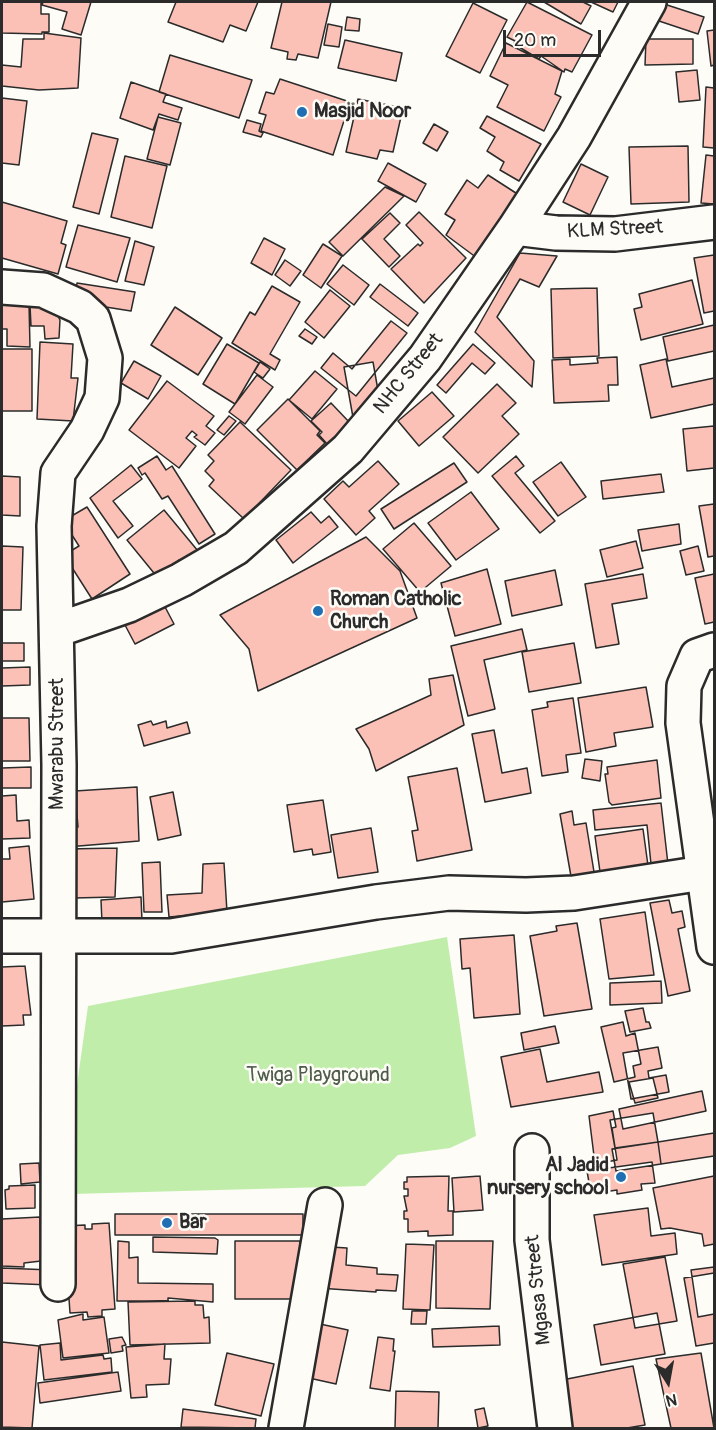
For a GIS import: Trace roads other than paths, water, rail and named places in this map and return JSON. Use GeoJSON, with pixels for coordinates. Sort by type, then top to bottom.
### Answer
{"type":"FeatureCollection","features":[{"type":"Feature","properties":{"kind":"street","name":"NHC Street"},"geometry":{"type":"LineString","coordinates":[[57,630],[129,605],[181,580],[236,548],[348,449],[425,358],[515,228],[574,136],[649,2]]}},
{"type":"Feature","properties":{"kind":"street","name":"KLM Street"},"geometry":{"type":"LineString","coordinates":[[515,228],[556,233],[615,234],[714,222]]}},
{"type":"Feature","properties":{"kind":"street","name":"Mwarabu Street"},"geometry":{"type":"LineString","coordinates":[[2,287],[43,290],[80,307],[93,319],[105,358],[102,398],[87,430],[58,473],[54,526],[57,630],[58,1284]]}},
{"type":"Feature","properties":{"kind":"street"},"geometry":{"type":"LineString","coordinates":[[714,650],[697,656],[684,686],[687,765],[714,947]]}},
{"type":"Feature","properties":{"kind":"street"},"geometry":{"type":"LineString","coordinates":[[2,936],[171,936],[376,902],[449,893],[526,895],[574,892],[703,873]]}},
{"type":"Feature","properties":{"kind":"street","name":"Mgasa Street"},"geometry":{"type":"LineString","coordinates":[[532,1151],[532,1240],[555,1428]]}},
{"type":"Feature","properties":{"kind":"street"},"geometry":{"type":"LineString","coordinates":[[286,1428],[326,1205]]}},
{"type":"Feature","properties":{"kind":"place","name":"Masjid Noor"},"geometry":{"type":"Point","coordinates":[302,112]}},
{"type":"Feature","properties":{"kind":"place","name":"Roman Catholic Church"},"geometry":{"type":"Point","coordinates":[318,611]}},
{"type":"Feature","properties":{"kind":"place","name":"Al Jadid nursery school"},"geometry":{"type":"Point","coordinates":[621,1177]}},
{"type":"Feature","properties":{"kind":"place","name":"Bar"},"geometry":{"type":"Point","coordinates":[167,1223]}},
{"type":"Feature","properties":{"kind":"park label","name":"Twiga Playground"},"geometry":{"type":"Point","coordinates":[318,1076]}}]}
